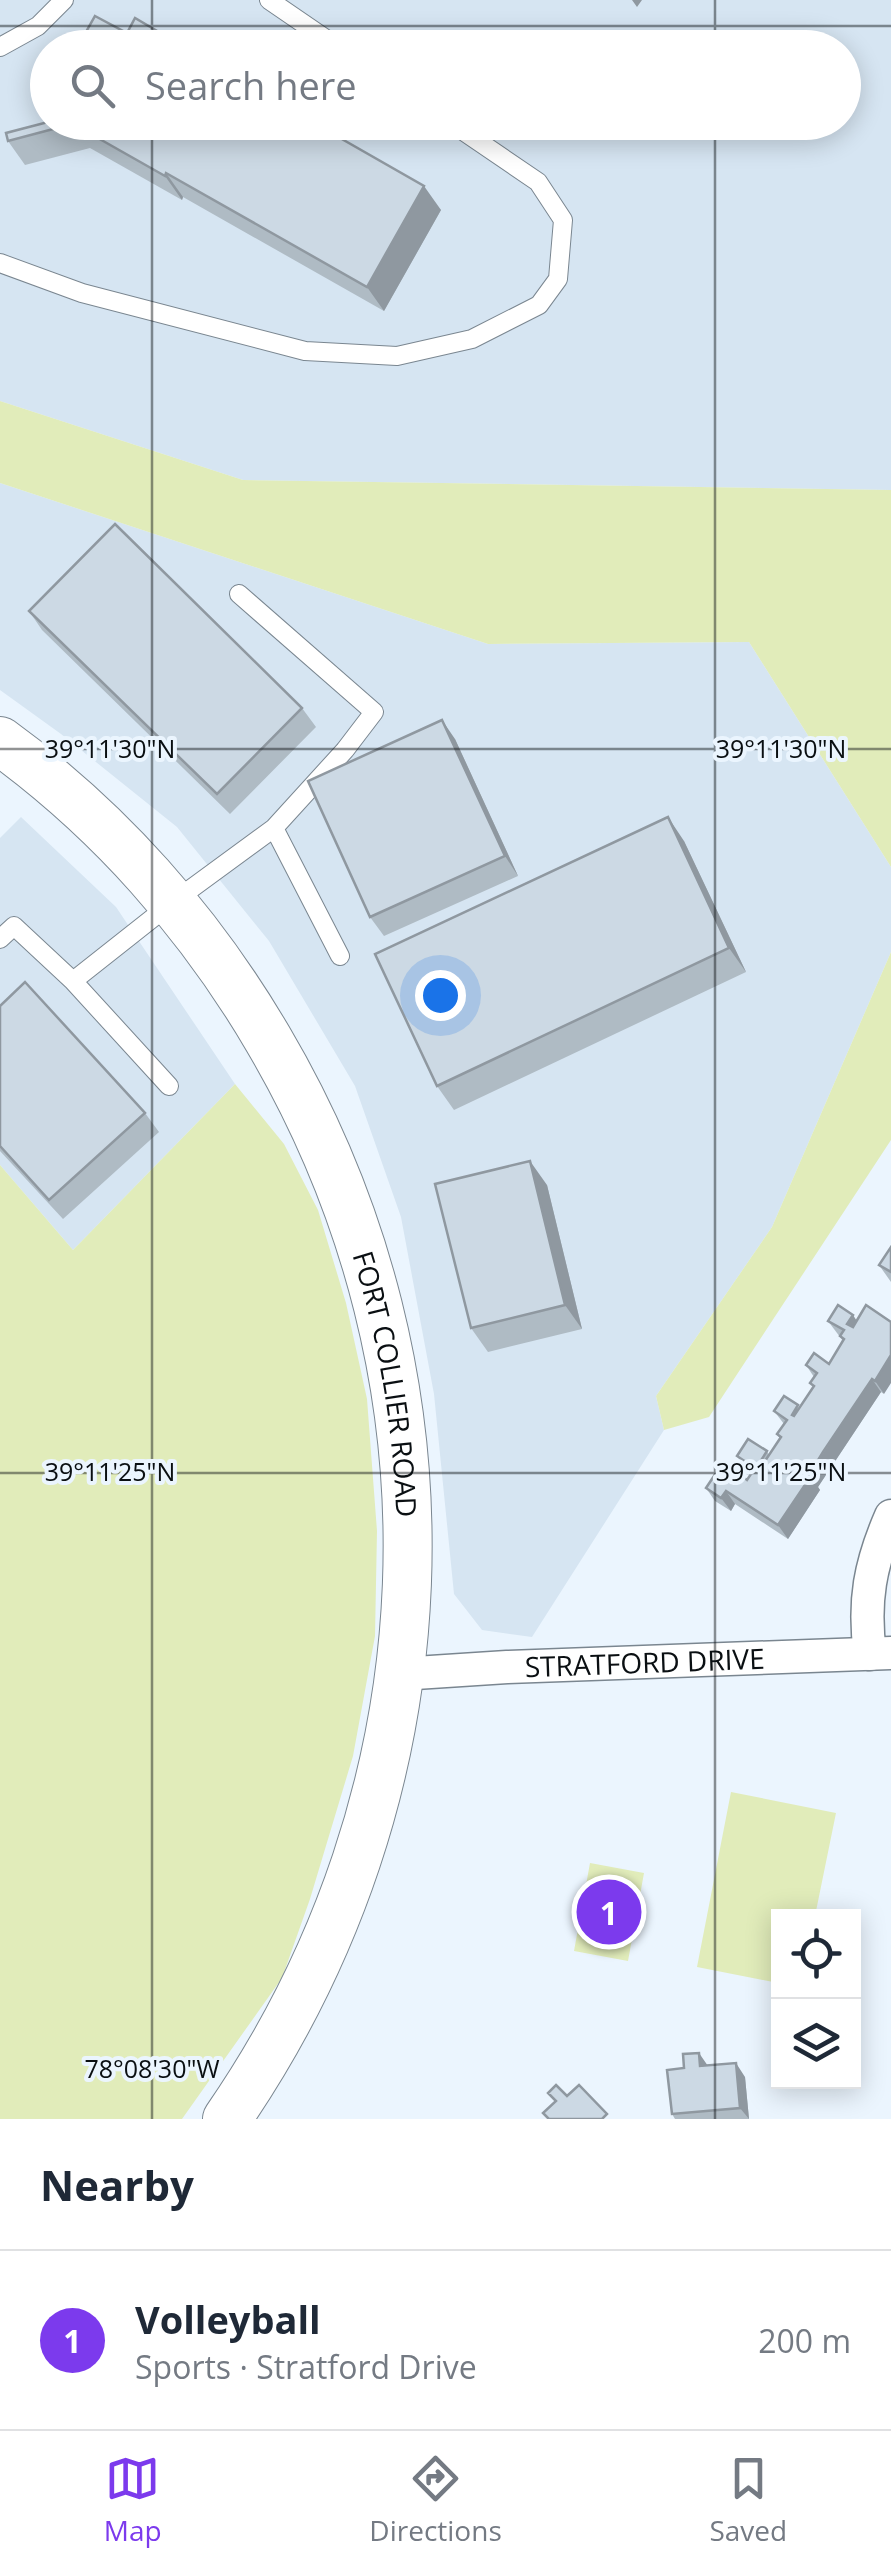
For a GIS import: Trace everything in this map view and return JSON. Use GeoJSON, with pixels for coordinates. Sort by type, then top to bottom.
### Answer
{"type":"FeatureCollection","features":[{"type":"Feature","properties":{"kind":"street","name":"FORT COLLIER ROAD"},"geometry":{"type":"LineString","coordinates":[[0,741],[96,822],[172,902],[228,974],[258,1021],[300,1095],[336,1174],[368,1263],[389,1352],[405,1464],[408,1553],[400,1674],[378,1785],[336,1917],[290,2014],[227,2119]]}},
{"type":"Feature","properties":{"kind":"street"},"geometry":{"type":"LineString","coordinates":[[880,1653],[866,1624],[868,1585],[891,1516]]}},
{"type":"Feature","properties":{"kind":"street","name":"STRATFORD DRIVE"},"geometry":{"type":"LineString","coordinates":[[400,1674],[880,1653]]}},
{"type":"Feature","properties":{"kind":"lane"},"geometry":{"type":"LineString","coordinates":[[31,30],[64,0]]}},
{"type":"Feature","properties":{"kind":"lane"},"geometry":{"type":"LineString","coordinates":[[269,0],[313,30]]}},
{"type":"Feature","properties":{"kind":"lane"},"geometry":{"type":"LineString","coordinates":[[0,47],[30,30]]}},
{"type":"Feature","properties":{"kind":"lane"},"geometry":{"type":"LineString","coordinates":[[0,262],[82,293],[305,351],[397,356],[472,339],[540,305],[558,279],[563,220],[538,182],[476,140]]}},
{"type":"Feature","properties":{"kind":"lane"},"geometry":{"type":"LineString","coordinates":[[73,981],[274,828],[374,712],[239,594]]}},
{"type":"Feature","properties":{"kind":"lane"},"geometry":{"type":"LineString","coordinates":[[274,828],[340,956]]}},
{"type":"Feature","properties":{"kind":"lane"},"geometry":{"type":"LineString","coordinates":[[0,939],[14,926],[73,981],[168,1086]]}},
{"type":"Feature","properties":{"kind":"shaded area"},"geometry":{"type":"Polygon","coordinates":[[[0,0],[891,0],[891,490],[243,480],[0,401],[0,0]]]}},
{"type":"Feature","properties":{"kind":"shaded area"},"geometry":{"type":"Polygon","coordinates":[[[0,483],[488,644],[749,642],[891,867],[891,952],[772,1227],[656,1396],[664,1430],[532,1637],[482,1630],[454,1594],[434,1394],[401,1217],[355,1086],[269,941],[177,827],[0,690],[0,483]]]}},
{"type":"Feature","properties":{"kind":"shaded area"},"geometry":{"type":"Polygon","coordinates":[[[21,817],[116,907],[235,1084],[73,1250],[0,1165],[0,838],[21,817]]]}},
{"type":"Feature","properties":{"kind":"green space"},"geometry":{"type":"Polygon","coordinates":[[[0,401],[243,480],[891,490],[891,867],[749,642],[488,644],[0,483],[0,401]]]}},
{"type":"Feature","properties":{"kind":"green space"},"geometry":{"type":"Polygon","coordinates":[[[891,952],[891,1140],[709,1417],[664,1430],[656,1396],[772,1227],[891,952]]]}},
{"type":"Feature","properties":{"kind":"green space"},"geometry":{"type":"Polygon","coordinates":[[[235,1084],[284,1144],[318,1210],[346,1303],[367,1399],[377,1531],[375,1636],[353,1756],[282,1978],[182,2119],[0,2119],[0,1165],[73,1250],[235,1084]]]}},
{"type":"Feature","properties":{"kind":"green space"},"geometry":{"type":"Polygon","coordinates":[[[731,1792],[836,1813],[816,1909],[771,1909],[771,1982],[697,1967],[731,1792]]]}},
{"type":"Feature","properties":{"kind":"green space"},"geometry":{"type":"Polygon","coordinates":[[[590,1863],[644,1873],[628,1961],[574,1951],[590,1863]]]}},
{"type":"Feature","properties":{"kind":"building"},"geometry":{"type":"Polygon","coordinates":[[[95,16],[121,30],[87,30],[95,16]]]}},
{"type":"Feature","properties":{"kind":"building"},"geometry":{"type":"Polygon","coordinates":[[[135,18],[155,30],[129,30],[135,18]]]}},
{"type":"Feature","properties":{"kind":"building"},"geometry":{"type":"Polygon","coordinates":[[[30,127],[30,135],[8,141],[6,133],[30,127]]]}},
{"type":"Feature","properties":{"kind":"building"},"geometry":{"type":"Polygon","coordinates":[[[101,140],[344,140],[424,186],[367,287],[166,173],[165,176],[101,140]]]}},
{"type":"Feature","properties":{"kind":"building"},"geometry":{"type":"Polygon","coordinates":[[[115,524],[302,708],[217,794],[29,611],[115,524]]]}},
{"type":"Feature","properties":{"kind":"building"},"geometry":{"type":"Polygon","coordinates":[[[442,720],[505,856],[370,917],[308,781],[442,720]]]}},
{"type":"Feature","properties":{"kind":"building"},"geometry":{"type":"Polygon","coordinates":[[[668,817],[729,948],[437,1086],[375,954],[668,817]]]}},
{"type":"Feature","properties":{"kind":"building"},"geometry":{"type":"Polygon","coordinates":[[[25,982],[145,1113],[49,1200],[0,1146],[0,1006],[25,982]]]}},
{"type":"Feature","properties":{"kind":"building"},"geometry":{"type":"Polygon","coordinates":[[[530,1161],[565,1305],[471,1328],[435,1184],[530,1161]]]}},
{"type":"Feature","properties":{"kind":"building"},"geometry":{"type":"Polygon","coordinates":[[[891,1247],[891,1272],[879,1265],[891,1247]]]}},
{"type":"Feature","properties":{"kind":"building"},"geometry":{"type":"Polygon","coordinates":[[[838,1305],[853,1315],[847,1324],[853,1327],[866,1305],[891,1322],[891,1355],[778,1525],[726,1491],[721,1498],[706,1488],[716,1473],[732,1483],[738,1473],[747,1480],[755,1468],[737,1456],[748,1439],[767,1451],[760,1462],[763,1464],[787,1420],[774,1411],[784,1396],[798,1405],[794,1416],[814,1386],[810,1383],[817,1373],[806,1365],[814,1353],[829,1364],[844,1339],[840,1336],[844,1330],[828,1321],[838,1305]]]}},
{"type":"Feature","properties":{"kind":"building"},"geometry":{"type":"Polygon","coordinates":[[[699,2053],[700,2066],[736,2063],[740,2108],[672,2114],[667,2070],[684,2068],[683,2054],[699,2053]]]}},
{"type":"Feature","properties":{"kind":"building"},"geometry":{"type":"Polygon","coordinates":[[[556,2085],[567,2096],[579,2085],[607,2114],[602,2119],[547,2119],[543,2113],[556,2101],[548,2093],[556,2085]]]}},
{"type":"Feature","properties":{"kind":"place","name":"Volleyball"},"geometry":{"type":"Point","coordinates":[609,1912]}}]}
